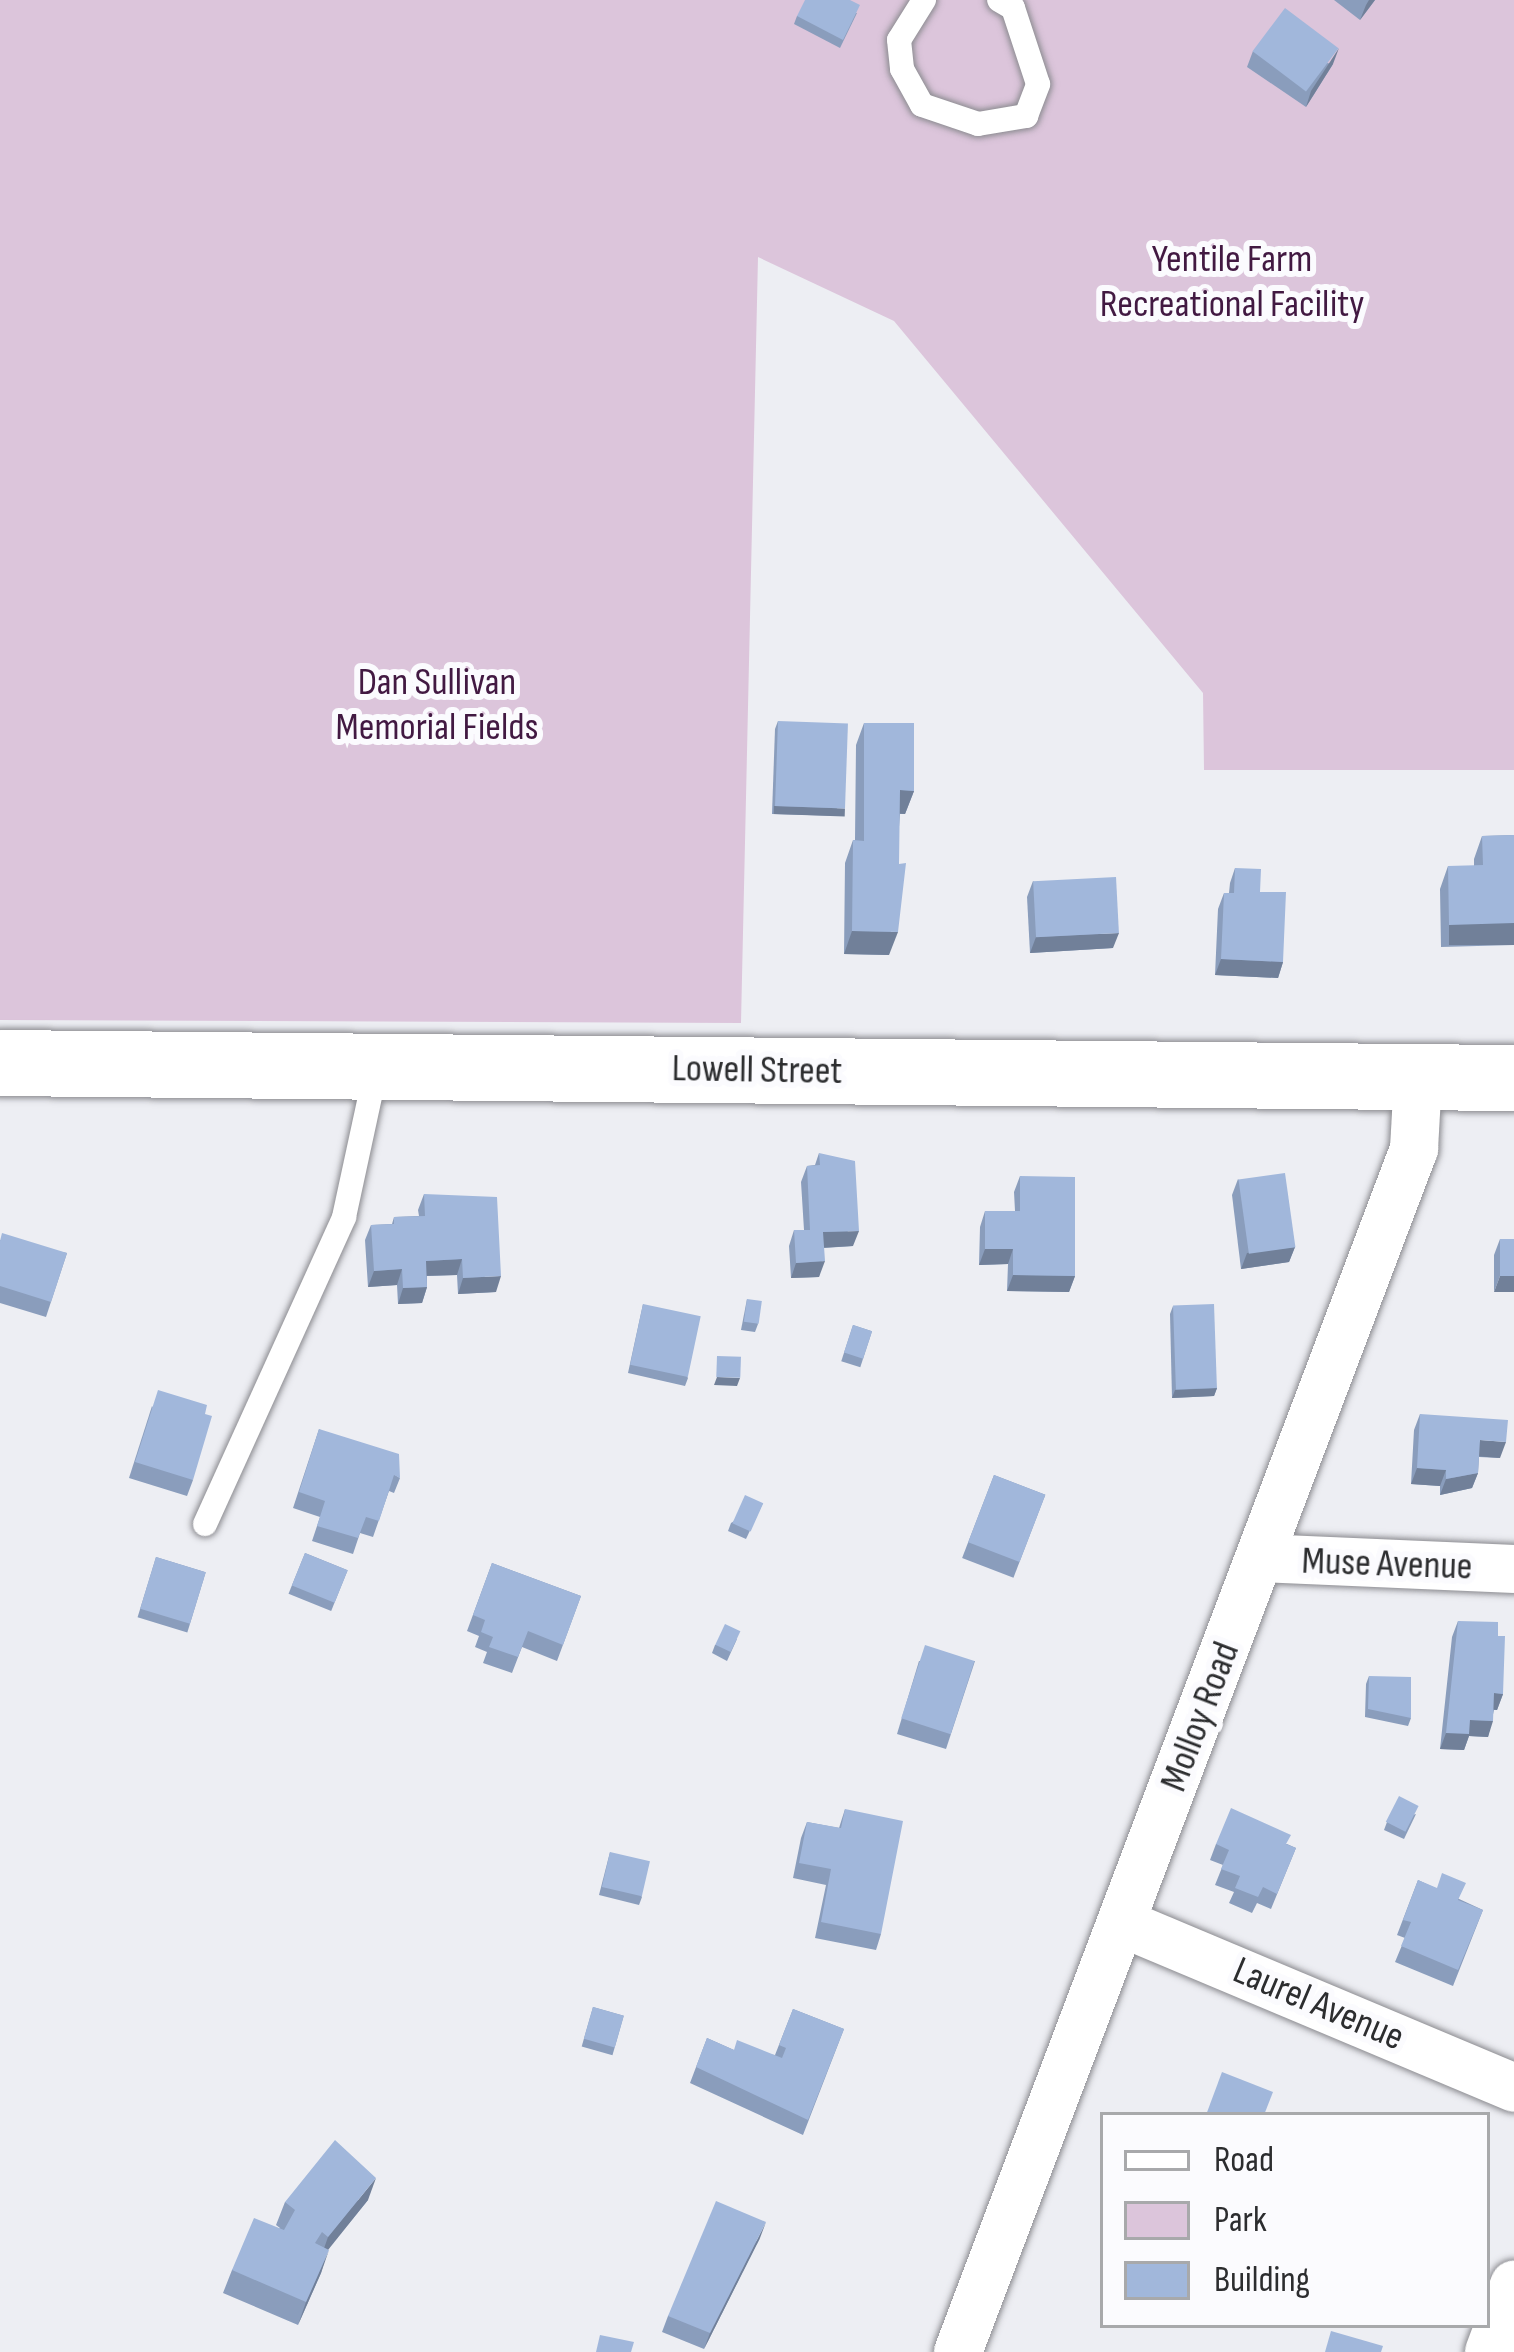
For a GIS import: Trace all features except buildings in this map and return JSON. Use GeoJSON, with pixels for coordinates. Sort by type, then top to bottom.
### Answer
{"type":"FeatureCollection","features":[{"type":"Feature","properties":{"kind":"main road","name":"Lowell Street"},"geometry":{"type":"LineString","coordinates":[[0,1063],[1514,1078]]}},
{"type":"Feature","properties":{"kind":"street","name":"Molloy Road"},"geometry":{"type":"LineString","coordinates":[[958,2352],[1415,1145],[1418,1077]]}},
{"type":"Feature","properties":{"kind":"street","name":"Muse Avenue"},"geometry":{"type":"LineString","coordinates":[[1261,1558],[1514,1569]]}},
{"type":"Feature","properties":{"kind":"street","name":"Laurel Avenue"},"geometry":{"type":"LineString","coordinates":[[1123,1923],[1514,2088]]}},
{"type":"Feature","properties":{"kind":"street"},"geometry":{"type":"LineString","coordinates":[[1489,2352],[1514,2284]]}},
{"type":"Feature","properties":{"kind":"lane"},"geometry":{"type":"LineString","coordinates":[[924,0],[899,40],[902,69],[922,105],[978,124],[1026,116],[1038,84],[1013,8],[1000,0]]}},
{"type":"Feature","properties":{"kind":"lane"},"geometry":{"type":"LineString","coordinates":[[205,1524],[344,1217],[377,1067]]}},
{"type":"Feature","properties":{"kind":"green space"},"geometry":{"type":"Polygon","coordinates":[[[0,0],[1514,0],[1514,770],[1204,770],[1203,693],[894,321],[758,257],[741,1023],[0,1020],[0,0]]]}},
{"type":"Feature","properties":{"kind":"park label","name":"Yentile Farm Recreational Facility"},"geometry":{"type":"Point","coordinates":[1232,284]}},
{"type":"Feature","properties":{"kind":"park label","name":"Dan Sullivan Memorial Fields"},"geometry":{"type":"Point","coordinates":[437,706]}}]}
